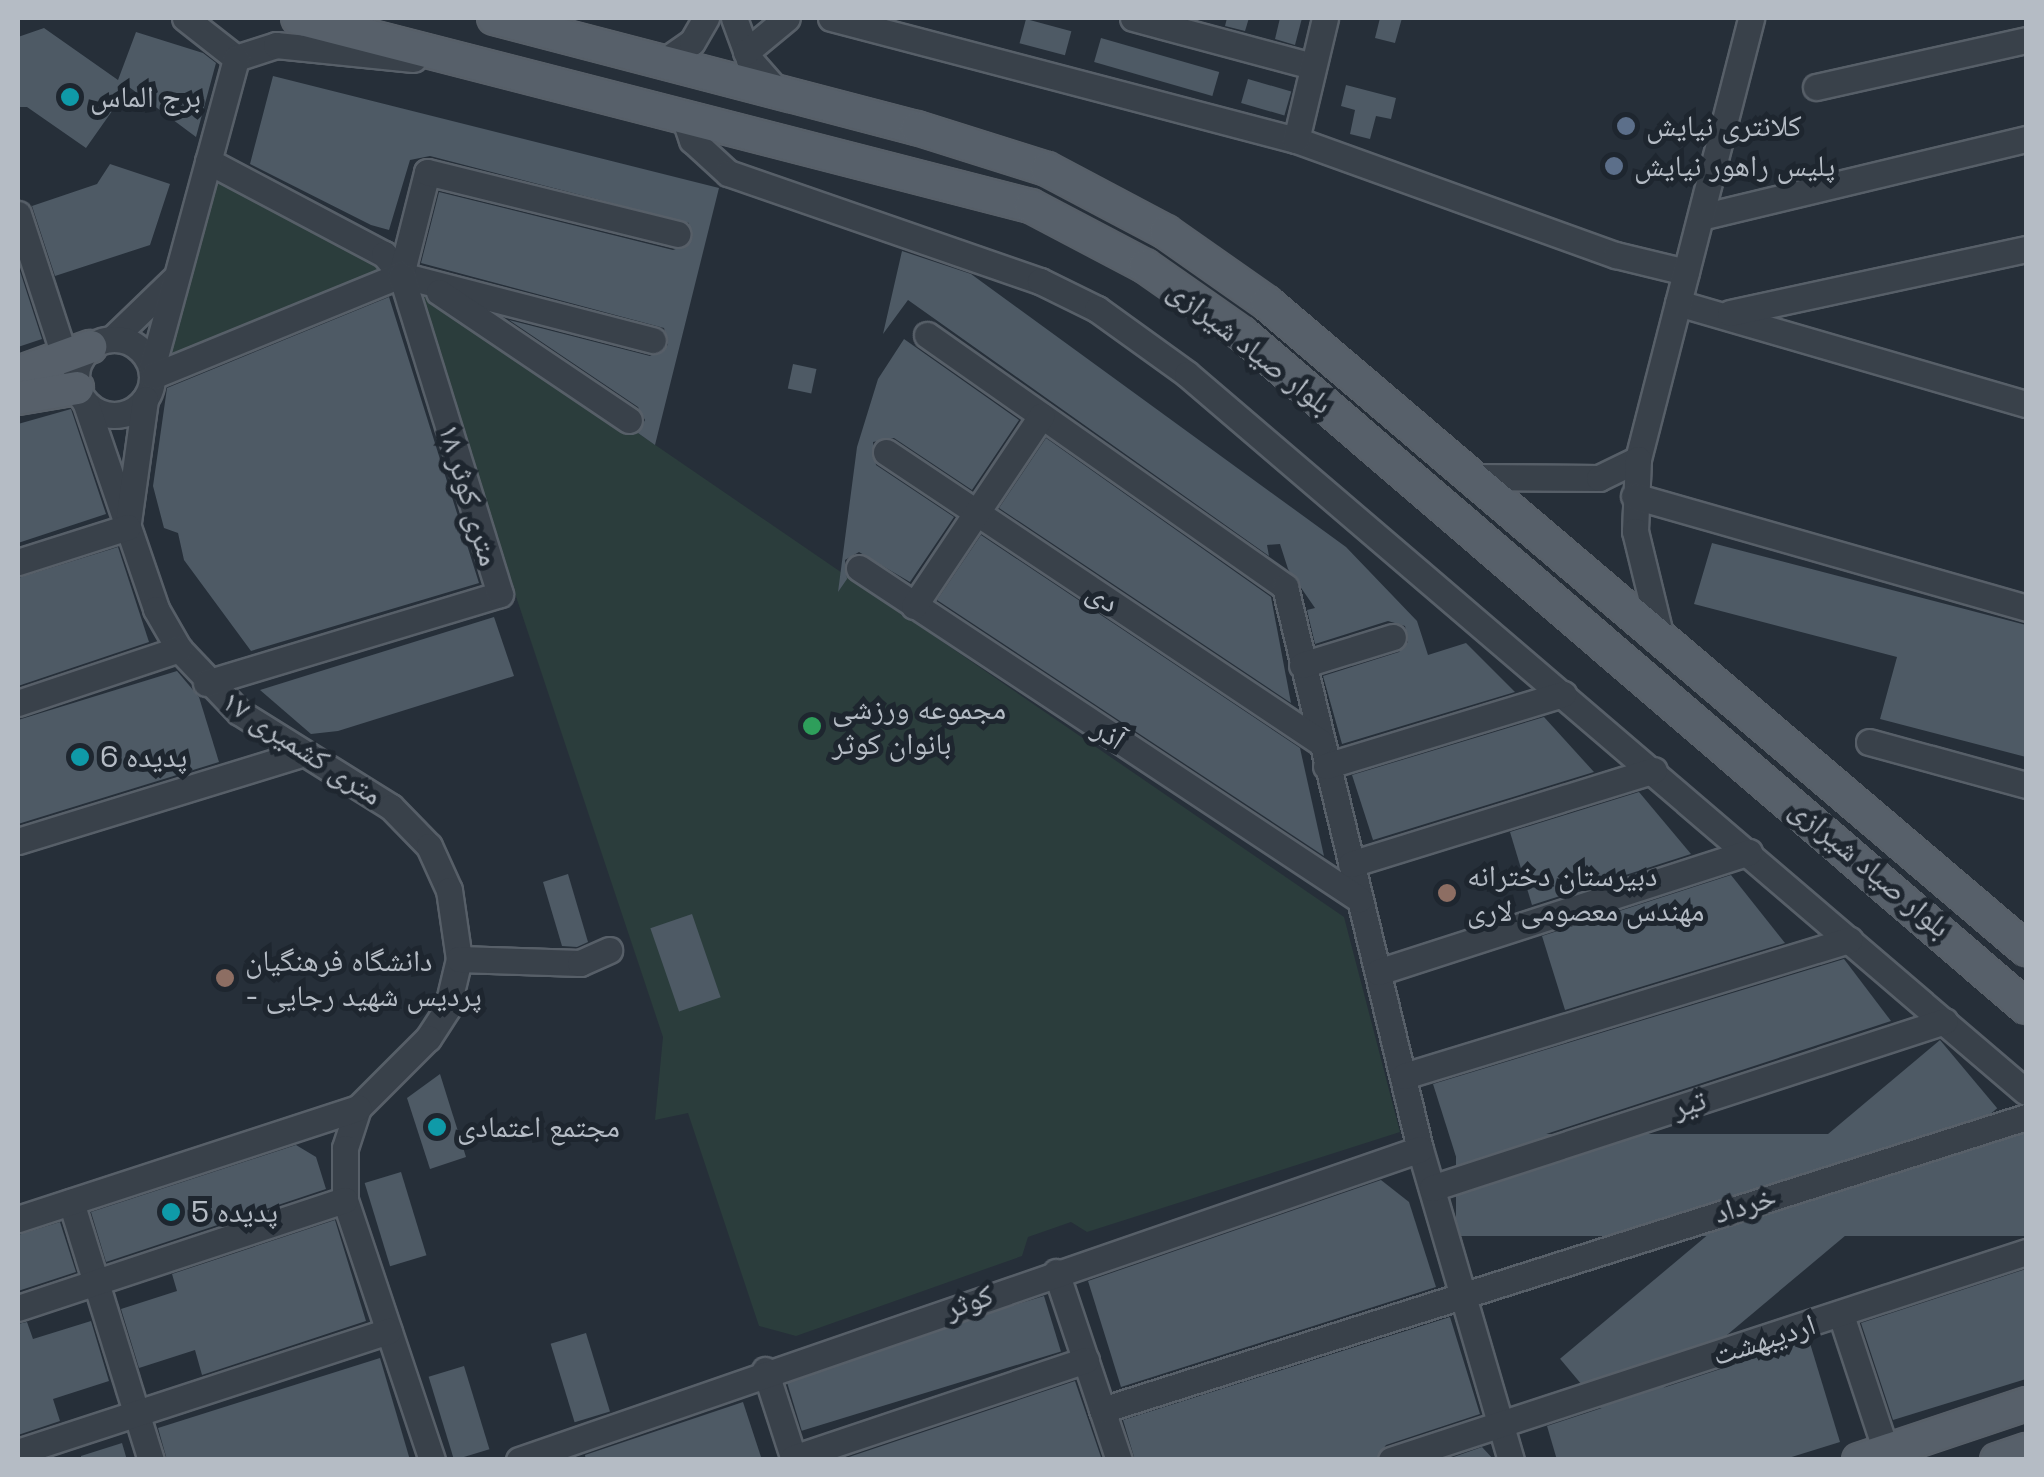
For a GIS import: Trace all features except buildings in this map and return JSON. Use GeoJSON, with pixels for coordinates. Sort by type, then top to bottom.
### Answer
{"type":"FeatureCollection","features":[{"type":"Feature","properties":{"kind":"main road","name":"بلوار صیاد شیرازی"},"geometry":{"type":"LineString","coordinates":[[298,18],[904,170],[1031,206],[1145,266],[1242,334],[2026,1007]]}},
{"type":"Feature","properties":{"kind":"main road","name":"بلوار صیاد شیرازی"},"geometry":{"type":"LineString","coordinates":[[497,18],[917,128],[1046,168],[1166,232],[1266,303],[2026,949]]}},
{"type":"Feature","properties":{"kind":"main road"},"geometry":{"type":"LineString","coordinates":[[904,170],[917,128]]}},
{"type":"Feature","properties":{"kind":"main road"},"geometry":{"type":"LineString","coordinates":[[18,372],[89,347]]}},
{"type":"Feature","properties":{"kind":"main road"},"geometry":{"type":"LineString","coordinates":[[18,398],[81,396]]}},
{"type":"Feature","properties":{"kind":"main road"},"geometry":{"type":"LineString","coordinates":[[1872,1455],[2026,1404]]}},
{"type":"Feature","properties":{"kind":"main road"},"geometry":{"type":"LineString","coordinates":[[1997,1460],[2026,1450]]}},
{"type":"Feature","properties":{"kind":"street"},"geometry":{"type":"LineString","coordinates":[[185,18],[236,58]]}},
{"type":"Feature","properties":{"kind":"street"},"geometry":{"type":"LineString","coordinates":[[663,62],[692,42],[704,18],[733,21],[746,52],[778,92]]}},
{"type":"Feature","properties":{"kind":"street"},"geometry":{"type":"LineString","coordinates":[[746,52],[786,18]]}},
{"type":"Feature","properties":{"kind":"street"},"geometry":{"type":"LineString","coordinates":[[831,18],[887,24],[1296,140],[1616,255],[1686,272]]}},
{"type":"Feature","properties":{"kind":"street"},"geometry":{"type":"LineString","coordinates":[[1133,18],[1312,66]]}},
{"type":"Feature","properties":{"kind":"street"},"geometry":{"type":"LineString","coordinates":[[1296,140],[1324,18]]}},
{"type":"Feature","properties":{"kind":"street"},"geometry":{"type":"LineString","coordinates":[[1661,638],[1644,580],[1634,496],[1638,460],[1751,18]]}},
{"type":"Feature","properties":{"kind":"street"},"geometry":{"type":"LineString","coordinates":[[1816,87],[2026,40]]}},
{"type":"Feature","properties":{"kind":"street"},"geometry":{"type":"LineString","coordinates":[[236,58],[276,46],[498,68]]}},
{"type":"Feature","properties":{"kind":"street"},"geometry":{"type":"LineString","coordinates":[[18,562],[128,527],[150,381],[236,58]]}},
{"type":"Feature","properties":{"kind":"street"},"geometry":{"type":"LineString","coordinates":[[683,114],[692,140],[728,173],[958,248],[1097,309],[1187,374],[1850,940],[2020,1079]]}},
{"type":"Feature","properties":{"kind":"street"},"geometry":{"type":"LineString","coordinates":[[1701,217],[2026,138]]}},
{"type":"Feature","properties":{"kind":"street"},"geometry":{"type":"LineString","coordinates":[[208,161],[384,254],[412,278],[628,420]]}},
{"type":"Feature","properties":{"kind":"street"},"geometry":{"type":"LineString","coordinates":[[412,278],[427,172],[676,234]]}},
{"type":"Feature","properties":{"kind":"street"},"geometry":{"type":"LineString","coordinates":[[18,214],[89,347]]}},
{"type":"Feature","properties":{"kind":"street"},"geometry":{"type":"LineString","coordinates":[[1725,314],[2026,249]]}},
{"type":"Feature","properties":{"kind":"street"},"geometry":{"type":"LineString","coordinates":[[177,275],[89,347],[77,366],[81,396],[110,416],[150,381],[412,278],[653,340]]}},
{"type":"Feature","properties":{"kind":"street","name":"۱۸ متری کوثر"},"geometry":{"type":"LineString","coordinates":[[206,684],[500,594],[412,278]]}},
{"type":"Feature","properties":{"kind":"street"},"geometry":{"type":"LineString","coordinates":[[1678,302],[2026,404]]}},
{"type":"Feature","properties":{"kind":"street"},"geometry":{"type":"LineString","coordinates":[[927,336],[1284,587],[1420,1149],[1511,1460]]}},
{"type":"Feature","properties":{"kind":"street"},"geometry":{"type":"LineString","coordinates":[[89,347],[138,346],[150,381]]}},
{"type":"Feature","properties":{"kind":"street","name":"۱۷ متری کشمیری"},"geometry":{"type":"LineString","coordinates":[[81,396],[156,609],[206,684],[301,754],[391,806],[429,846],[449,890],[459,960],[447,1009],[428,1038],[358,1108],[345,1148],[345,1200],[432,1460]]}},
{"type":"Feature","properties":{"kind":"street"},"geometry":{"type":"LineString","coordinates":[[914,606],[1041,416]]}},
{"type":"Feature","properties":{"kind":"street","name":"دی"},"geometry":{"type":"LineString","coordinates":[[886,452],[1323,754]]}},
{"type":"Feature","properties":{"kind":"street"},"geometry":{"type":"LineString","coordinates":[[1472,477],[1599,478],[1638,460]]}},
{"type":"Feature","properties":{"kind":"street"},"geometry":{"type":"LineString","coordinates":[[1634,496],[2026,608]]}},
{"type":"Feature","properties":{"kind":"street","name":"آذر"},"geometry":{"type":"LineString","coordinates":[[859,568],[1360,899]]}},
{"type":"Feature","properties":{"kind":"street"},"geometry":{"type":"LineString","coordinates":[[1302,665],[1394,637]]}},
{"type":"Feature","properties":{"kind":"street"},"geometry":{"type":"LineString","coordinates":[[18,703],[180,649]]}},
{"type":"Feature","properties":{"kind":"street"},"geometry":{"type":"LineString","coordinates":[[1323,754],[1563,694]]}},
{"type":"Feature","properties":{"kind":"street"},"geometry":{"type":"LineString","coordinates":[[1868,742],[2026,785]]}},
{"type":"Feature","properties":{"kind":"street"},"geometry":{"type":"LineString","coordinates":[[18,840],[301,754]]}},
{"type":"Feature","properties":{"kind":"street"},"geometry":{"type":"LineString","coordinates":[[1351,864],[1654,770]]}},
{"type":"Feature","properties":{"kind":"street"},"geometry":{"type":"LineString","coordinates":[[1378,972],[1750,852]]}},
{"type":"Feature","properties":{"kind":"street"},"geometry":{"type":"LineString","coordinates":[[1404,1076],[1850,940]]}},
{"type":"Feature","properties":{"kind":"street"},"geometry":{"type":"LineString","coordinates":[[459,960],[580,964],[609,950]]}},
{"type":"Feature","properties":{"kind":"street","name":"تیر"},"geometry":{"type":"LineString","coordinates":[[1432,1188],[1946,1021]]}},
{"type":"Feature","properties":{"kind":"street"},"geometry":{"type":"LineString","coordinates":[[18,1219],[358,1108]]}},
{"type":"Feature","properties":{"kind":"street","name":"خرداد"},"geometry":{"type":"LineString","coordinates":[[1102,1410],[1463,1292],[2026,1117]]}},
{"type":"Feature","properties":{"kind":"street","name":"کوثر"},"geometry":{"type":"LineString","coordinates":[[519,1460],[765,1370],[1420,1149]]}},
{"type":"Feature","properties":{"kind":"street"},"geometry":{"type":"LineString","coordinates":[[18,1308],[345,1200]]}},
{"type":"Feature","properties":{"kind":"street"},"geometry":{"type":"LineString","coordinates":[[71,1202],[151,1460]]}},
{"type":"Feature","properties":{"kind":"street","name":"اردیبهشت"},"geometry":{"type":"LineString","coordinates":[[1391,1460],[2026,1252]]}},
{"type":"Feature","properties":{"kind":"street"},"geometry":{"type":"LineString","coordinates":[[1056,1272],[1119,1460]]}},
{"type":"Feature","properties":{"kind":"street"},"geometry":{"type":"LineString","coordinates":[[1841,1315],[1872,1455]]}},
{"type":"Feature","properties":{"kind":"street"},"geometry":{"type":"LineString","coordinates":[[18,1452],[389,1331]]}},
{"type":"Feature","properties":{"kind":"street"},"geometry":{"type":"LineString","coordinates":[[765,1370],[794,1459],[1086,1360]]}},
{"type":"Feature","properties":{"kind":"shaded area"},"geometry":{"type":"Polygon","coordinates":[[[216,179],[386,271],[169,358],[216,179]]]}},
{"type":"Feature","properties":{"kind":"shaded area","name":"مجموعه ورزشی بانوان کوثر"},"geometry":{"type":"Polygon","coordinates":[[[413,288],[435,294],[1344,917],[1400,1132],[1087,1232],[1071,1222],[1028,1237],[1022,1256],[796,1336],[759,1326],[688,1113],[655,1120],[663,1037],[413,288]]]}},
{"type":"Feature","properties":{"kind":"place","name":"برج الماس"},"geometry":{"type":"Point","coordinates":[70,97]}},
{"type":"Feature","properties":{"kind":"place","name":"کلانتری نیایش"},"geometry":{"type":"Point","coordinates":[1626,126]}},
{"type":"Feature","properties":{"kind":"place","name":"پلیس راهور نیایش"},"geometry":{"type":"Point","coordinates":[1614,166]}},
{"type":"Feature","properties":{"kind":"place","name":"مجموعه ورزشی بانوان کوثر"},"geometry":{"type":"Point","coordinates":[812,726]}},
{"type":"Feature","properties":{"kind":"place","name":"پدیده 6"},"geometry":{"type":"Point","coordinates":[80,757]}},
{"type":"Feature","properties":{"kind":"place","name":"دبیرستان دخترانه مهندس معصومی لاری"},"geometry":{"type":"Point","coordinates":[1447,893]}},
{"type":"Feature","properties":{"kind":"place","name":"دانشگاه فرهنگیان - پردیس شهید رجایی"},"geometry":{"type":"Point","coordinates":[225,978]}},
{"type":"Feature","properties":{"kind":"place","name":"مجتمع اعتمادی"},"geometry":{"type":"Point","coordinates":[437,1127]}},
{"type":"Feature","properties":{"kind":"place","name":"پدیده 5"},"geometry":{"type":"Point","coordinates":[171,1212]}}]}
